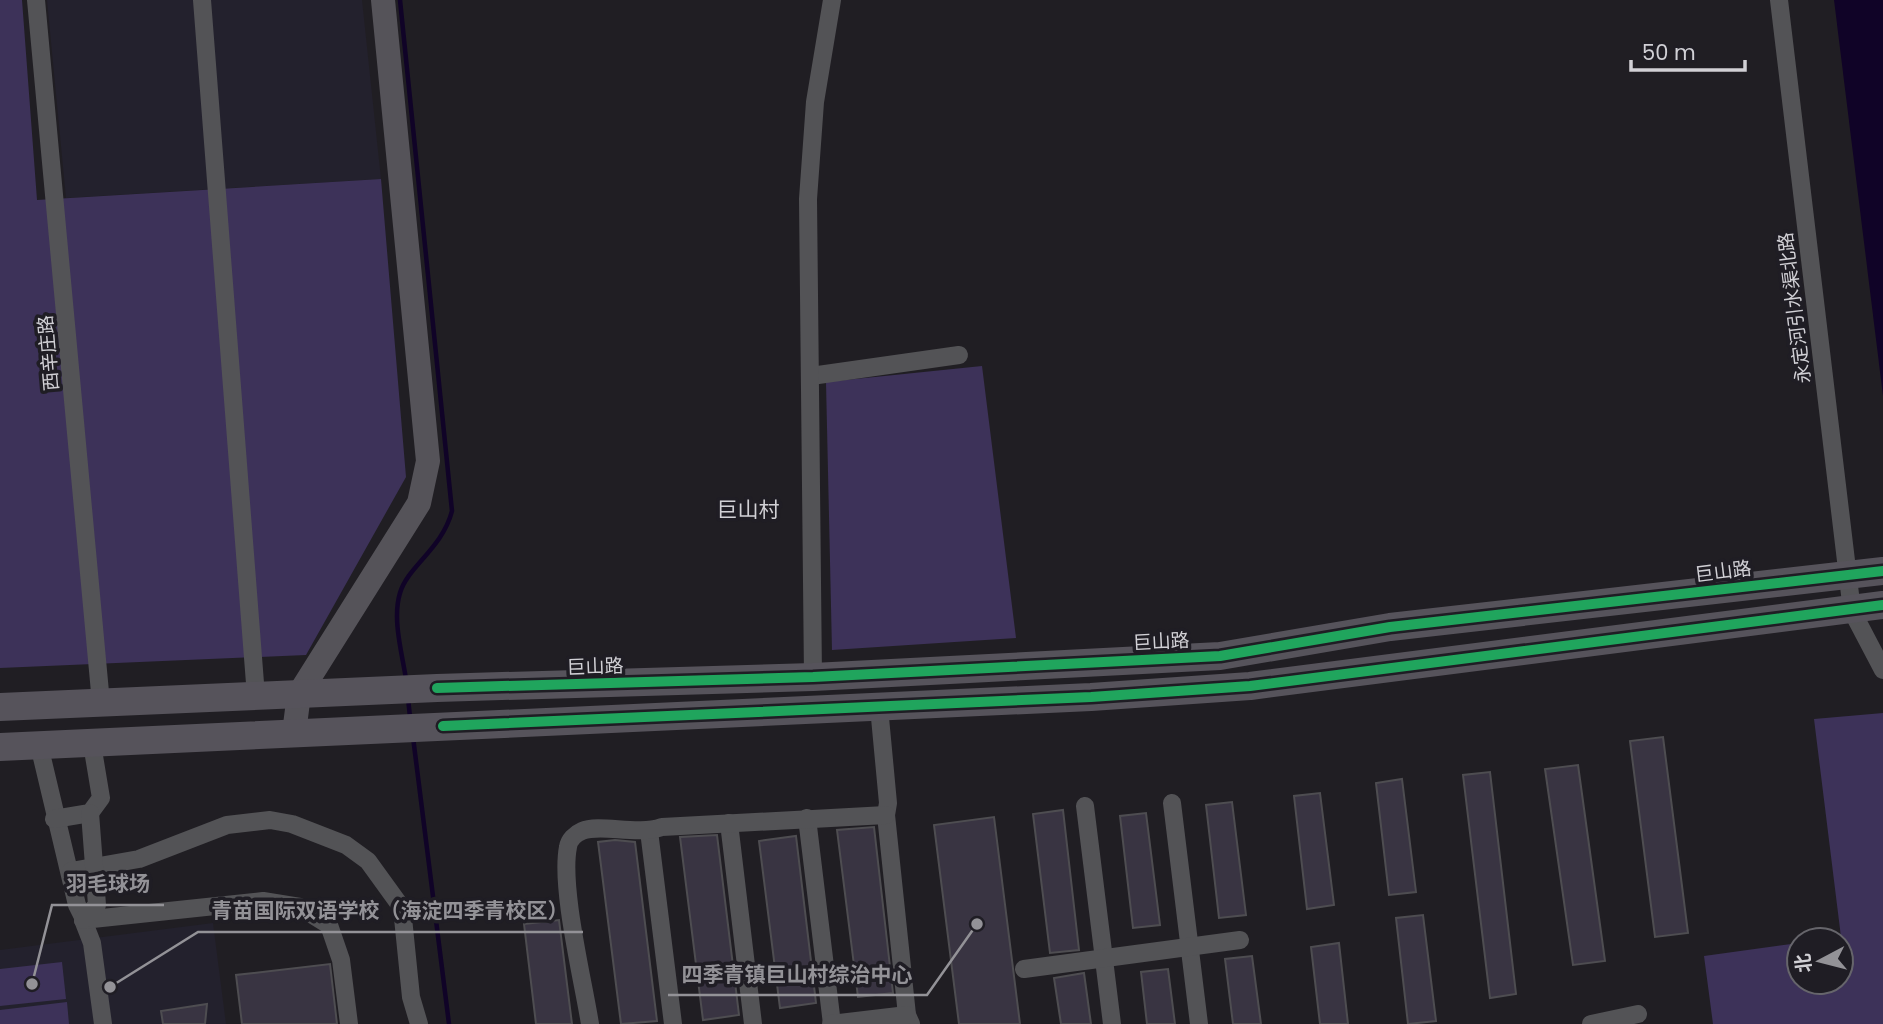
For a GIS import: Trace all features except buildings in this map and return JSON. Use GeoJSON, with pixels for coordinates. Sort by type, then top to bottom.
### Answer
{"type":"FeatureCollection","features":[{"type":"Feature","properties":{"kind":"main road","name":"巨山路"},"geometry":{"type":"LineString","coordinates":[[0,708],[436,688],[813,677],[1220,656],[1390,627],[1883,571]]}},
{"type":"Feature","properties":{"kind":"main road"},"geometry":{"type":"LineString","coordinates":[[0,747],[879,707],[1250,686],[1883,605]]}},
{"type":"Feature","properties":{"kind":"street","name":"西辛庄路"},"geometry":{"type":"LineString","coordinates":[[36,0],[102,703]]}},
{"type":"Feature","properties":{"kind":"street"},"geometry":{"type":"LineString","coordinates":[[202,0],[256,696]]}},
{"type":"Feature","properties":{"kind":"street"},"geometry":{"type":"LineString","coordinates":[[294,733],[299,694],[413,513],[426,483],[428,461],[383,0]]}},
{"type":"Feature","properties":{"kind":"street"},"geometry":{"type":"LineString","coordinates":[[813,677],[808,199],[815,103],[832,0]]}},
{"type":"Feature","properties":{"kind":"street","name":"永定河引水渠北路"},"geometry":{"type":"LineString","coordinates":[[1779,0],[1846,574],[1852,611],[1883,670]]}},
{"type":"Feature","properties":{"kind":"street"},"geometry":{"type":"LineString","coordinates":[[811,376],[959,355]]}},
{"type":"Feature","properties":{"kind":"street"},"geometry":{"type":"LineString","coordinates":[[807,818],[831,1024],[909,1019],[886,815],[888,803],[879,707]]}},
{"type":"Feature","properties":{"kind":"street"},"geometry":{"type":"LineString","coordinates":[[83,920],[97,905],[90,813],[101,798],[92,744]]}},
{"type":"Feature","properties":{"kind":"street"},"geometry":{"type":"LineString","coordinates":[[39,745],[55,806],[54,819],[71,871],[77,905],[82,915],[87,918],[83,920]]}},
{"type":"Feature","properties":{"kind":"street"},"geometry":{"type":"LineString","coordinates":[[1172,803],[1199,1024]]}},
{"type":"Feature","properties":{"kind":"street"},"geometry":{"type":"LineString","coordinates":[[1085,806],[1112,1024]]}},
{"type":"Feature","properties":{"kind":"street"},"geometry":{"type":"LineString","coordinates":[[54,819],[90,813]]}},
{"type":"Feature","properties":{"kind":"street"},"geometry":{"type":"LineString","coordinates":[[590,1024],[568,889],[568,847],[572,838],[584,830],[649,831],[662,827],[886,815]]}},
{"type":"Feature","properties":{"kind":"street"},"geometry":{"type":"LineString","coordinates":[[71,871],[139,859],[227,825],[270,820],[292,824],[346,845],[369,861],[402,908],[411,998],[419,1024]]}},
{"type":"Feature","properties":{"kind":"street"},"geometry":{"type":"LineString","coordinates":[[729,823],[753,1024]]}},
{"type":"Feature","properties":{"kind":"street"},"geometry":{"type":"LineString","coordinates":[[649,831],[673,1024]]}},
{"type":"Feature","properties":{"kind":"street"},"geometry":{"type":"LineString","coordinates":[[83,920],[263,901],[300,907],[329,925],[341,960],[349,1024]]}},
{"type":"Feature","properties":{"kind":"street"},"geometry":{"type":"LineString","coordinates":[[83,920],[92,943],[103,1024]]}},
{"type":"Feature","properties":{"kind":"street"},"geometry":{"type":"LineString","coordinates":[[1024,969],[1241,940]]}},
{"type":"Feature","properties":{"kind":"street"},"geometry":{"type":"LineString","coordinates":[[1591,1024],[1637,1014]]}},
{"type":"Feature","properties":{"kind":"shaded area"},"geometry":{"type":"Polygon","coordinates":[[[0,0],[22,0],[37,200],[381,179],[406,477],[306,655],[0,668],[0,0]]]}},
{"type":"Feature","properties":{"kind":"shaded area"},"geometry":{"type":"Polygon","coordinates":[[[47,0],[362,0],[381,179],[66,198],[47,0]]]}},
{"type":"Feature","properties":{"kind":"shaded area"},"geometry":{"type":"Polygon","coordinates":[[[1834,0],[1883,0],[1883,396],[1834,0]]]}},
{"type":"Feature","properties":{"kind":"shaded area"},"geometry":{"type":"Polygon","coordinates":[[[982,366],[1016,638],[832,650],[826,382],[982,366]]]}},
{"type":"Feature","properties":{"kind":"shaded area"},"geometry":{"type":"Polygon","coordinates":[[[1883,713],[1883,1024],[1713,1024],[1704,956],[1785,945],[1785,996],[1855,996],[1855,926],[1840,926],[1814,719],[1883,713]]]}},
{"type":"Feature","properties":{"kind":"shaded area"},"geometry":{"type":"Polygon","coordinates":[[[213,923],[226,1024],[0,1024],[0,950],[213,923]]]}},
{"type":"Feature","properties":{"kind":"shaded area"},"geometry":{"type":"Polygon","coordinates":[[[62,962],[66,999],[0,1006],[0,969],[62,962]]]}},
{"type":"Feature","properties":{"kind":"shaded area"},"geometry":{"type":"Polygon","coordinates":[[[67,1002],[69,1024],[0,1024],[0,1010],[67,1002]]]}},
{"type":"Feature","properties":{"kind":"waterway"},"geometry":{"type":"LineString","coordinates":[[400,0],[452,511],[441,536],[410,574],[400,593],[397,625],[406,679]]}},
{"type":"Feature","properties":{"kind":"waterway"},"geometry":{"type":"LineString","coordinates":[[408,698],[410,717]]}},
{"type":"Feature","properties":{"kind":"waterway"},"geometry":{"type":"LineString","coordinates":[[413,737],[449,1024]]}},
{"type":"Feature","properties":{"kind":"cycle path"},"geometry":{"type":"LineString","coordinates":[[437,688],[813,677],[1220,656],[1390,627],[1883,571]]}},
{"type":"Feature","properties":{"kind":"cycle path"},"geometry":{"type":"LineString","coordinates":[[443,726],[1091,697],[1250,686],[1883,605]]}},
{"type":"Feature","properties":{"kind":"place","name":"四季青镇巨山村综治中心"},"geometry":{"type":"Point","coordinates":[977,924]}},
{"type":"Feature","properties":{"kind":"place","name":"羽毛球场"},"geometry":{"type":"Point","coordinates":[32,984]}},
{"type":"Feature","properties":{"kind":"place","name":"青苗国际双语学校（海淀四季青校区）"},"geometry":{"type":"Point","coordinates":[110,987]}},
{"type":"Feature","properties":{"kind":"district","name":"巨山村"},"geometry":{"type":"Point","coordinates":[748,510]}}]}
